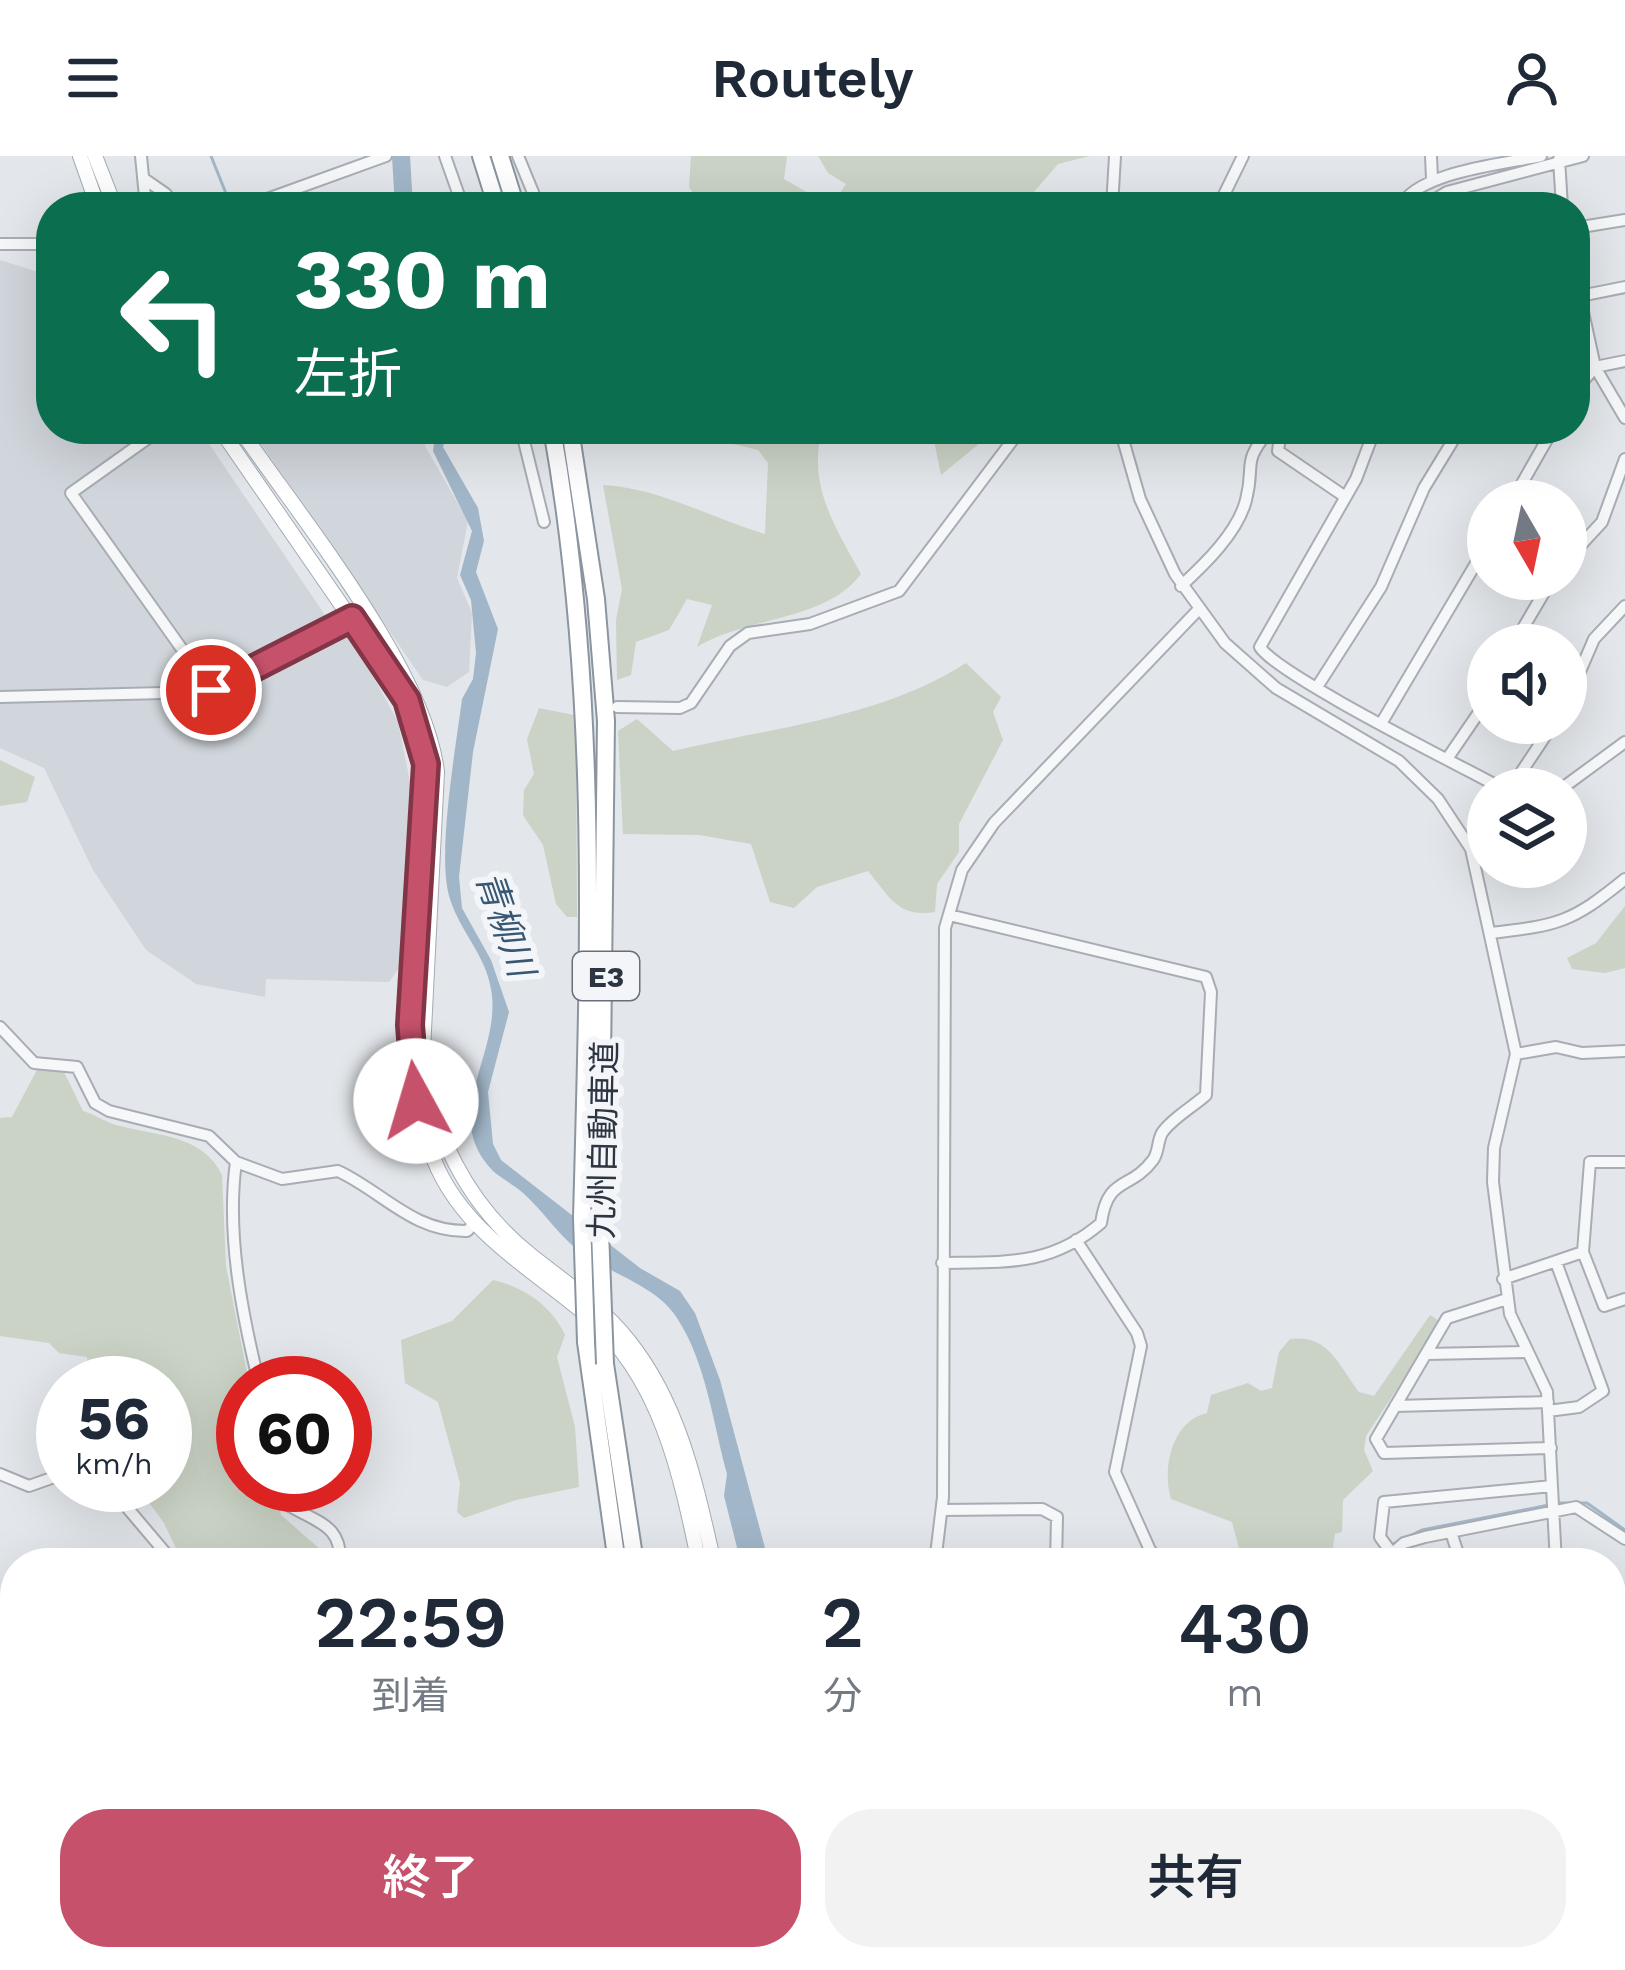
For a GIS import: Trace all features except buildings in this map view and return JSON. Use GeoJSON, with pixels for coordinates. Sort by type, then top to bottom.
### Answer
{"type":"FeatureCollection","features":[{"type":"Feature","properties":{"kind":"highway"},"geometry":{"type":"LineString","coordinates":[[481,156],[492,192]]}},
{"type":"Feature","properties":{"kind":"highway"},"geometry":{"type":"LineString","coordinates":[[500,156],[511,192]]}},
{"type":"Feature","properties":{"kind":"highway","name":"九州自動車道"},"geometry":{"type":"LineString","coordinates":[[554,444],[594,683],[604,717],[600,1232],[605,1364],[632,1548]]}},
{"type":"Feature","properties":{"kind":"highway","name":"九州自動車道"},"geometry":{"type":"LineString","coordinates":[[571,444],[594,683]]}},
{"type":"Feature","properties":{"kind":"highway","name":"九州自動車道"},"geometry":{"type":"LineString","coordinates":[[604,717],[590,925],[582,1218],[586,1342],[614,1548]]}},
{"type":"Feature","properties":{"kind":"main road"},"geometry":{"type":"LineString","coordinates":[[80,156],[93,192]]}},
{"type":"Feature","properties":{"kind":"main road"},"geometry":{"type":"LineString","coordinates":[[95,156],[109,192]]}},
{"type":"Feature","properties":{"kind":"main road"},"geometry":{"type":"LineString","coordinates":[[231,444],[418,700],[434,747],[436,816],[423,1050],[440,1129],[484,1210],[529,1254],[593,1302],[650,1369],[682,1436],[710,1548]]}},
{"type":"Feature","properties":{"kind":"main road"},"geometry":{"type":"LineString","coordinates":[[250,444],[359,615],[407,700],[422,742],[426,792],[410,1067],[439,1173],[475,1223],[536,1279],[591,1318],[646,1389],[679,1474],[696,1548]]}},
{"type":"Feature","properties":{"kind":"street"},"geometry":{"type":"LineString","coordinates":[[141,156],[144,192]]}},
{"type":"Feature","properties":{"kind":"street"},"geometry":{"type":"LineString","coordinates":[[286,192],[386,156]]}},
{"type":"Feature","properties":{"kind":"street"},"geometry":{"type":"LineString","coordinates":[[445,156],[458,192]]}},
{"type":"Feature","properties":{"kind":"street"},"geometry":{"type":"LineString","coordinates":[[518,156],[532,192]]}},
{"type":"Feature","properties":{"kind":"street"},"geometry":{"type":"LineString","coordinates":[[1113,192],[1115,156]]}},
{"type":"Feature","properties":{"kind":"street"},"geometry":{"type":"LineString","coordinates":[[1225,192],[1243,156]]}},
{"type":"Feature","properties":{"kind":"street"},"geometry":{"type":"LineString","coordinates":[[1431,156],[1432,179]]}},
{"type":"Feature","properties":{"kind":"street"},"geometry":{"type":"LineString","coordinates":[[1409,192],[1432,179],[1540,156]]}},
{"type":"Feature","properties":{"kind":"street"},"geometry":{"type":"LineString","coordinates":[[1447,192],[1583,156]]}},
{"type":"Feature","properties":{"kind":"street"},"geometry":{"type":"LineString","coordinates":[[1559,159],[1561,192]]}},
{"type":"Feature","properties":{"kind":"street"},"geometry":{"type":"LineString","coordinates":[[143,178],[163,192]]}},
{"type":"Feature","properties":{"kind":"street"},"geometry":{"type":"LineString","coordinates":[[1590,226],[1625,220]]}},
{"type":"Feature","properties":{"kind":"street"},"geometry":{"type":"LineString","coordinates":[[0,244],[36,244]]}},
{"type":"Feature","properties":{"kind":"street"},"geometry":{"type":"LineString","coordinates":[[1590,294],[1625,287]]}},
{"type":"Feature","properties":{"kind":"street"},"geometry":{"type":"LineString","coordinates":[[1590,347],[1595,368],[1625,418]]}},
{"type":"Feature","properties":{"kind":"street"},"geometry":{"type":"LineString","coordinates":[[1590,374],[1595,368],[1625,361]]}},
{"type":"Feature","properties":{"kind":"street"},"geometry":{"type":"LineString","coordinates":[[139,444],[71,493],[211,690]]}},
{"type":"Feature","properties":{"kind":"street"},"geometry":{"type":"LineString","coordinates":[[525,444],[544,522]]}},
{"type":"Feature","properties":{"kind":"street"},"geometry":{"type":"LineString","coordinates":[[604,717],[691,703],[730,646],[748,633],[810,624],[845,608],[886,601],[1010,444]]}},
{"type":"Feature","properties":{"kind":"street"},"geometry":{"type":"LineString","coordinates":[[1124,444],[1140,499],[1181,586],[1225,643],[1276,688],[1399,760],[1438,800],[1471,849],[1516,1054],[1493,1165],[1507,1299],[1548,1406],[1555,1548]]}},
{"type":"Feature","properties":{"kind":"street"},"geometry":{"type":"LineString","coordinates":[[1181,586],[1233,525],[1246,500],[1247,457],[1258,444]]}},
{"type":"Feature","properties":{"kind":"street"},"geometry":{"type":"LineString","coordinates":[[1278,444],[1277,451],[1286,460],[1344,496]]}},
{"type":"Feature","properties":{"kind":"street"},"geometry":{"type":"LineString","coordinates":[[1368,444],[1260,647],[1317,687],[1467,768]]}},
{"type":"Feature","properties":{"kind":"street"},"geometry":{"type":"LineString","coordinates":[[1317,687],[1381,587],[1424,488],[1451,444]]}},
{"type":"Feature","properties":{"kind":"street"},"geometry":{"type":"LineString","coordinates":[[1524,480],[1544,444]]}},
{"type":"Feature","properties":{"kind":"street"},"geometry":{"type":"LineString","coordinates":[[1587,538],[1602,521],[1625,459]]}},
{"type":"Feature","properties":{"kind":"street"},"geometry":{"type":"LineString","coordinates":[[1382,722],[1467,578]]}},
{"type":"Feature","properties":{"kind":"street"},"geometry":{"type":"LineString","coordinates":[[1587,655],[1594,639],[1625,606]]}},
{"type":"Feature","properties":{"kind":"street"},"geometry":{"type":"LineString","coordinates":[[937,1548],[942,1510],[942,970],[949,915],[962,870],[994,823],[1199,609]]}},
{"type":"Feature","properties":{"kind":"street"},"geometry":{"type":"LineString","coordinates":[[0,697],[211,690],[359,615]]}},
{"type":"Feature","properties":{"kind":"street"},"geometry":{"type":"LineString","coordinates":[[1448,758],[1467,730]]}},
{"type":"Feature","properties":{"kind":"street"},"geometry":{"type":"LineString","coordinates":[[1587,770],[1625,742]]}},
{"type":"Feature","properties":{"kind":"street"},"geometry":{"type":"LineString","coordinates":[[1491,933],[1558,925],[1581,916],[1625,879]]}},
{"type":"Feature","properties":{"kind":"street"},"geometry":{"type":"LineString","coordinates":[[942,1263],[1032,1262],[1101,1223],[1104,1201],[1118,1182],[1140,1173],[1156,1157],[1162,1133],[1206,1095],[1211,992],[1206,977],[949,915]]}},
{"type":"Feature","properties":{"kind":"street"},"geometry":{"type":"LineString","coordinates":[[0,1027],[34,1063],[77,1067],[88,1094],[104,1109],[209,1136],[236,1162],[281,1179],[338,1171],[374,1197],[446,1232],[467,1232],[475,1223]]}},
{"type":"Feature","properties":{"kind":"street"},"geometry":{"type":"LineString","coordinates":[[1516,1054],[1556,1047],[1582,1053],[1625,1051]]}},
{"type":"Feature","properties":{"kind":"street"},"geometry":{"type":"LineString","coordinates":[[236,1162],[233,1207],[254,1356]]}},
{"type":"Feature","properties":{"kind":"street"},"geometry":{"type":"LineString","coordinates":[[1625,1162],[1591,1162],[1583,1252],[1604,1306],[1625,1299]]}},
{"type":"Feature","properties":{"kind":"street"},"geometry":{"type":"LineString","coordinates":[[1076,1240],[1141,1346],[1115,1472],[1149,1548]]}},
{"type":"Feature","properties":{"kind":"street"},"geometry":{"type":"LineString","coordinates":[[1504,1279],[1583,1252]]}},
{"type":"Feature","properties":{"kind":"street"},"geometry":{"type":"LineString","coordinates":[[1395,1406],[1579,1406],[1603,1391],[1556,1262]]}},
{"type":"Feature","properties":{"kind":"street"},"geometry":{"type":"LineString","coordinates":[[1507,1299],[1447,1318],[1376,1438],[1384,1453],[1551,1448]]}},
{"type":"Feature","properties":{"kind":"street"},"geometry":{"type":"LineString","coordinates":[[1426,1354],[1528,1352]]}},
{"type":"Feature","properties":{"kind":"street"},"geometry":{"type":"LineString","coordinates":[[0,1474],[29,1486],[36,1484]]}},
{"type":"Feature","properties":{"kind":"street"},"geometry":{"type":"LineString","coordinates":[[1388,1548],[1380,1537],[1384,1502],[1552,1486]]}},
{"type":"Feature","properties":{"kind":"street"},"geometry":{"type":"LineString","coordinates":[[1403,1548],[1451,1532],[1576,1507],[1624,1537]]}},
{"type":"Feature","properties":{"kind":"street"},"geometry":{"type":"LineString","coordinates":[[942,1510],[1042,1510],[1057,1517],[1056,1548]]}},
{"type":"Feature","properties":{"kind":"street"},"geometry":{"type":"LineString","coordinates":[[131,1512],[161,1548]]}},
{"type":"Feature","properties":{"kind":"street"},"geometry":{"type":"LineString","coordinates":[[302,1512],[328,1525],[338,1535],[339,1548]]}},
{"type":"Feature","properties":{"kind":"street"},"geometry":{"type":"LineString","coordinates":[[1451,1532],[1456,1548]]}},
{"type":"Feature","properties":{"kind":"shaded area"},"geometry":{"type":"Polygon","coordinates":[[[0,260],[36,271],[36,444],[209,444],[327,618],[198,688],[0,690],[0,260]]]}},
{"type":"Feature","properties":{"kind":"shaded area"},"geometry":{"type":"Polygon","coordinates":[[[261,444],[426,444],[468,521],[457,578],[472,613],[469,672],[447,687],[423,680],[261,444]]]}},
{"type":"Feature","properties":{"kind":"shaded area"},"geometry":{"type":"Polygon","coordinates":[[[347,628],[398,722],[411,787],[400,967],[389,982],[266,979],[265,997],[196,984],[146,950],[93,870],[44,768],[0,748],[0,701],[206,697],[347,628]]]}},
{"type":"Feature","properties":{"kind":"green space"},"geometry":{"type":"Polygon","coordinates":[[[691,156],[787,156],[784,179],[807,192],[692,192],[691,156]]]}},
{"type":"Feature","properties":{"kind":"green space"},"geometry":{"type":"Polygon","coordinates":[[[818,156],[1090,156],[1058,164],[1034,192],[841,192],[846,184],[828,173],[818,156]]]}},
{"type":"Feature","properties":{"kind":"green space"},"geometry":{"type":"Polygon","coordinates":[[[733,444],[819,444],[823,496],[861,574],[827,601],[697,647],[712,605],[687,599],[669,630],[636,642],[631,675],[617,680],[616,620],[622,589],[603,485],[665,498],[765,534],[768,463],[758,450],[733,444]]]}},
{"type":"Feature","properties":{"kind":"green space"},"geometry":{"type":"Polygon","coordinates":[[[935,444],[979,444],[941,475],[935,444]]]}},
{"type":"Feature","properties":{"kind":"green space"},"geometry":{"type":"Polygon","coordinates":[[[966,663],[1001,697],[993,712],[1003,740],[959,824],[959,852],[937,884],[935,912],[903,909],[868,871],[817,887],[794,908],[770,902],[751,844],[699,835],[623,834],[618,731],[637,719],[673,751],[862,709],[933,682],[966,663]]]}},
{"type":"Feature","properties":{"kind":"green space"},"geometry":{"type":"Polygon","coordinates":[[[539,708],[574,715],[577,917],[567,917],[556,904],[543,845],[523,815],[524,790],[534,774],[527,739],[539,708]]]}},
{"type":"Feature","properties":{"kind":"green space"},"geometry":{"type":"Polygon","coordinates":[[[0,760],[35,777],[27,802],[0,806],[0,760]]]}},
{"type":"Feature","properties":{"kind":"green space"},"geometry":{"type":"Polygon","coordinates":[[[1625,906],[1625,968],[1605,973],[1572,969],[1567,958],[1596,943],[1625,906]]]}},
{"type":"Feature","properties":{"kind":"green space"},"geometry":{"type":"Polygon","coordinates":[[[39,1066],[64,1072],[83,1111],[115,1125],[191,1145],[214,1162],[222,1175],[226,1266],[244,1356],[216,1356],[216,1512],[280,1512],[319,1548],[176,1548],[156,1512],[192,1512],[192,1356],[80,1356],[59,1353],[49,1343],[0,1336],[0,1118],[12,1117],[39,1066]]]}},
{"type":"Feature","properties":{"kind":"green space"},"geometry":{"type":"Polygon","coordinates":[[[493,1280],[536,1299],[565,1335],[557,1357],[575,1427],[579,1487],[516,1500],[464,1518],[457,1512],[460,1483],[438,1402],[405,1383],[401,1340],[452,1321],[493,1280]]]}},
{"type":"Feature","properties":{"kind":"green space"},"geometry":{"type":"Polygon","coordinates":[[[1430,1315],[1441,1322],[1366,1436],[1364,1450],[1373,1471],[1343,1500],[1342,1532],[1335,1534],[1333,1548],[1239,1548],[1232,1522],[1171,1499],[1169,1461],[1177,1436],[1207,1413],[1211,1395],[1248,1383],[1261,1391],[1272,1388],[1279,1352],[1290,1339],[1324,1347],[1359,1392],[1374,1396],[1430,1315]]]}},
{"type":"Feature","properties":{"kind":"water"},"geometry":{"type":"Polygon","coordinates":[[[434,444],[444,444],[478,508],[484,541],[476,572],[498,629],[473,752],[459,877],[462,908],[491,960],[509,1012],[488,1092],[493,1144],[501,1160],[640,1268],[680,1291],[695,1313],[720,1380],[765,1548],[737,1548],[724,1496],[727,1474],[708,1393],[677,1318],[643,1287],[573,1246],[523,1193],[493,1171],[478,1150],[471,1128],[471,1106],[489,1037],[491,989],[450,899],[445,857],[462,699],[473,679],[476,653],[471,600],[460,575],[472,531],[433,451],[434,444]]]}},
{"type":"Feature","properties":{"kind":"waterway"},"geometry":{"type":"LineString","coordinates":[[211,156],[225,192]]}},
{"type":"Feature","properties":{"kind":"waterway","name":"青柳川"},"geometry":{"type":"LineString","coordinates":[[401,156],[403,192]]}},
{"type":"Feature","properties":{"kind":"waterway"},"geometry":{"type":"LineString","coordinates":[[1558,1503],[1587,1503],[1625,1530]]}},
{"type":"Feature","properties":{"kind":"waterway"},"geometry":{"type":"LineString","coordinates":[[1391,1545],[1422,1530],[1549,1505]]}},
{"type":"Feature","properties":{"kind":"route"},"geometry":{"type":"LineString","coordinates":[[211,690],[352,618],[407,700],[426,764],[410,1025],[416,1101]]}}]}
